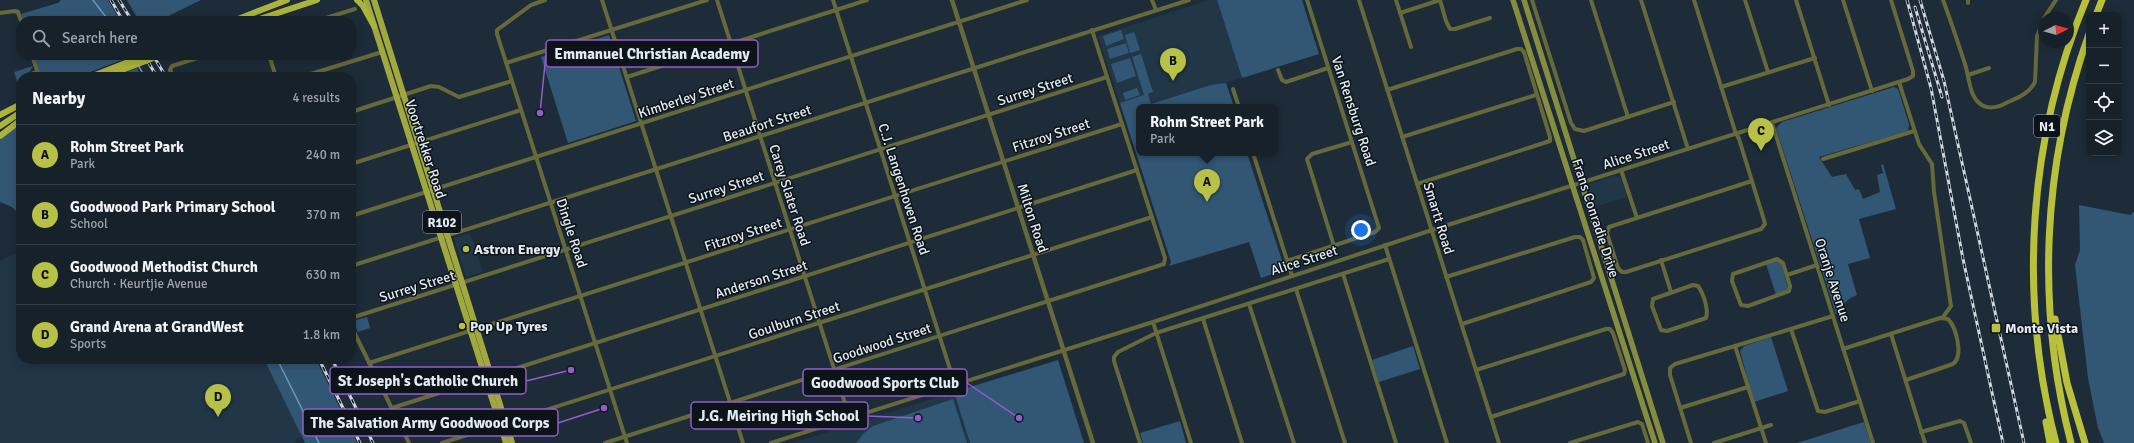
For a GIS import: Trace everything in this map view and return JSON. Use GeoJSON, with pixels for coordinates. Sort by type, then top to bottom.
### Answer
{"type":"FeatureCollection","features":[{"type":"Feature","properties":{"kind":"highway"},"geometry":{"type":"LineString","coordinates":[[246,16],[287,0]]}},
{"type":"Feature","properties":{"kind":"highway"},"geometry":{"type":"LineString","coordinates":[[269,16],[317,0]]}},
{"type":"Feature","properties":{"kind":"highway"},"geometry":{"type":"LineString","coordinates":[[357,0],[363,6],[374,26]]}},
{"type":"Feature","properties":{"kind":"highway","name":"N1"},"geometry":{"type":"LineString","coordinates":[[2056,443],[2039,356],[2033,258],[2040,169],[2057,85],[2086,0]]}},
{"type":"Feature","properties":{"kind":"highway"},"geometry":{"type":"LineString","coordinates":[[2097,12],[2102,0]]}},
{"type":"Feature","properties":{"kind":"highway","name":"N1"},"geometry":{"type":"LineString","coordinates":[[2071,443],[2060,394],[2053,352],[2048,263],[2051,201],[2060,140],[2072,87],[2086,43]]}},
{"type":"Feature","properties":{"kind":"highway"},"geometry":{"type":"LineString","coordinates":[[103,72],[133,60]]}},
{"type":"Feature","properties":{"kind":"highway"},"geometry":{"type":"LineString","coordinates":[[117,72],[148,60]]}},
{"type":"Feature","properties":{"kind":"highway"},"geometry":{"type":"LineString","coordinates":[[0,111],[16,106]]}},
{"type":"Feature","properties":{"kind":"highway"},"geometry":{"type":"LineString","coordinates":[[0,115],[16,106]]}},
{"type":"Feature","properties":{"kind":"highway"},"geometry":{"type":"LineString","coordinates":[[0,126],[16,115]]}},
{"type":"Feature","properties":{"kind":"highway"},"geometry":{"type":"LineString","coordinates":[[0,136],[16,124]]}},
{"type":"Feature","properties":{"kind":"highway"},"geometry":{"type":"LineString","coordinates":[[2048,263],[2055,324],[2063,367],[2085,443]]}},
{"type":"Feature","properties":{"kind":"highway"},"geometry":{"type":"LineString","coordinates":[[2039,356],[2041,393],[2050,443]]}},
{"type":"Feature","properties":{"kind":"main road","name":"Voortrekker Road"},"geometry":{"type":"LineString","coordinates":[[366,0],[382,52],[400,96]]}},
{"type":"Feature","properties":{"kind":"main road","name":"Voortrekker Road"},"geometry":{"type":"LineString","coordinates":[[374,0],[400,96],[488,378],[503,424],[512,443]]}},
{"type":"Feature","properties":{"kind":"main road","name":"Frans Conradie Drive"},"geometry":{"type":"LineString","coordinates":[[1514,0],[1655,443]]}},
{"type":"Feature","properties":{"kind":"main road","name":"Frans Conradie Drive"},"geometry":{"type":"LineString","coordinates":[[1524,0],[1663,443]]}},
{"type":"Feature","properties":{"kind":"main road","name":"Voortrekker Road"},"geometry":{"type":"LineString","coordinates":[[503,424],[506,443]]}},
{"type":"Feature","properties":{"kind":"street","name":"Dingle Road"},"geometry":{"type":"LineString","coordinates":[[545,0],[531,5],[498,30],[497,36],[627,443]]}},
{"type":"Feature","properties":{"kind":"street"},"geometry":{"type":"LineString","coordinates":[[602,0],[743,443]]}},
{"type":"Feature","properties":{"kind":"street"},"geometry":{"type":"LineString","coordinates":[[506,64],[707,0]]}},
{"type":"Feature","properties":{"kind":"street","name":"Carey Slater Road"},"geometry":{"type":"LineString","coordinates":[[717,0],[850,419]]}},
{"type":"Feature","properties":{"kind":"street","name":"C.J. Langenhoven Road"},"geometry":{"type":"LineString","coordinates":[[833,0],[955,385]]}},
{"type":"Feature","properties":{"kind":"street"},"geometry":{"type":"LineString","coordinates":[[627,77],[867,0]]}},
{"type":"Feature","properties":{"kind":"street","name":"Milton Road"},"geometry":{"type":"LineString","coordinates":[[952,0],[1093,443]]}},
{"type":"Feature","properties":{"kind":"street","name":"Kimberley Street"},"geometry":{"type":"LineString","coordinates":[[356,214],[1027,0]]}},
{"type":"Feature","properties":{"kind":"street"},"geometry":{"type":"LineString","coordinates":[[1152,0],[1156,10]]}},
{"type":"Feature","properties":{"kind":"street","name":"Beaufort Street"},"geometry":{"type":"LineString","coordinates":[[356,264],[1189,0]]}},
{"type":"Feature","properties":{"kind":"street","name":"Van Rensburg Road"},"geometry":{"type":"LineString","coordinates":[[1307,0],[1379,228]]}},
{"type":"Feature","properties":{"kind":"street","name":"Smartt Road"},"geometry":{"type":"LineString","coordinates":[[1359,0],[1499,443]]}},
{"type":"Feature","properties":{"kind":"street"},"geometry":{"type":"LineString","coordinates":[[1396,0],[1411,47]]}},
{"type":"Feature","properties":{"kind":"street"},"geometry":{"type":"LineString","coordinates":[[1400,13],[1440,0],[1450,29],[1455,29],[1490,18]]}},
{"type":"Feature","properties":{"kind":"street"},"geometry":{"type":"LineString","coordinates":[[1532,0],[1571,123],[1577,131],[1584,131],[1674,102]]}},
{"type":"Feature","properties":{"kind":"street"},"geometry":{"type":"LineString","coordinates":[[1591,0],[1628,117]]}},
{"type":"Feature","properties":{"kind":"street"},"geometry":{"type":"LineString","coordinates":[[1641,0],[1688,149]]}},
{"type":"Feature","properties":{"kind":"street"},"geometry":{"type":"LineString","coordinates":[[1694,0],[1721,87],[1752,181],[1764,220],[1763,227],[1622,272],[1618,268],[1607,229],[1752,181]]}},
{"type":"Feature","properties":{"kind":"street"},"geometry":{"type":"LineString","coordinates":[[1745,0],[1768,72]]}},
{"type":"Feature","properties":{"kind":"street"},"geometry":{"type":"LineString","coordinates":[[1796,0],[1830,104]]}},
{"type":"Feature","properties":{"kind":"street"},"geometry":{"type":"LineString","coordinates":[[1843,0],[1872,91]]}},
{"type":"Feature","properties":{"kind":"street","name":"Alice Street"},"geometry":{"type":"LineString","coordinates":[[771,443],[1153,322],[1385,245],[1900,82],[1912,76],[1913,71],[1891,0]]}},
{"type":"Feature","properties":{"kind":"street"},"geometry":{"type":"LineString","coordinates":[[1943,0],[1974,97],[1981,105],[1986,107],[1996,108],[2029,90],[2035,82],[2038,30]]}},
{"type":"Feature","properties":{"kind":"street"},"geometry":{"type":"LineString","coordinates":[[2048,12],[2056,0]]}},
{"type":"Feature","properties":{"kind":"street"},"geometry":{"type":"LineString","coordinates":[[332,16],[355,9]]}},
{"type":"Feature","properties":{"kind":"street"},"geometry":{"type":"LineString","coordinates":[[0,13],[14,11],[18,12],[19,16]]}},
{"type":"Feature","properties":{"kind":"street"},"geometry":{"type":"LineString","coordinates":[[1092,30],[1152,217]]}},
{"type":"Feature","properties":{"kind":"street"},"geometry":{"type":"LineString","coordinates":[[1387,90],[1521,49],[1524,52],[1550,137],[1549,142],[1417,184]]}},
{"type":"Feature","properties":{"kind":"street"},"geometry":{"type":"LineString","coordinates":[[317,72],[382,52]]}},
{"type":"Feature","properties":{"kind":"street"},"geometry":{"type":"LineString","coordinates":[[1721,87],[1815,58]]}},
{"type":"Feature","properties":{"kind":"street"},"geometry":{"type":"LineString","coordinates":[[33,60],[37,72]]}},
{"type":"Feature","properties":{"kind":"street"},"geometry":{"type":"LineString","coordinates":[[172,72],[170,68],[173,65],[190,60]]}},
{"type":"Feature","properties":{"kind":"street"},"geometry":{"type":"LineString","coordinates":[[271,60],[274,72]]}},
{"type":"Feature","properties":{"kind":"street"},"geometry":{"type":"LineString","coordinates":[[1278,70],[1282,80],[1286,82],[1328,68]]}},
{"type":"Feature","properties":{"kind":"street"},"geometry":{"type":"LineString","coordinates":[[1968,75],[1989,68]]}},
{"type":"Feature","properties":{"kind":"street","name":"Surrey Street"},"geometry":{"type":"LineString","coordinates":[[356,316],[1107,77]]}},
{"type":"Feature","properties":{"kind":"street"},"geometry":{"type":"LineString","coordinates":[[356,110],[431,86],[439,86],[454,96],[462,97],[512,81]]}},
{"type":"Feature","properties":{"kind":"street"},"geometry":{"type":"LineString","coordinates":[[1900,82],[1914,131],[1919,144],[1930,160],[1934,175],[1935,196],[1951,306],[1943,318]]}},
{"type":"Feature","properties":{"kind":"street"},"geometry":{"type":"LineString","coordinates":[[1233,88],[1238,104]]}},
{"type":"Feature","properties":{"kind":"street"},"geometry":{"type":"LineString","coordinates":[[1402,137],[1536,95]]}},
{"type":"Feature","properties":{"kind":"street"},"geometry":{"type":"LineString","coordinates":[[356,162],[521,110]]}},
{"type":"Feature","properties":{"kind":"street","name":"Oranje Avenue"},"geometry":{"type":"LineString","coordinates":[[1772,123],[1873,443]]}},
{"type":"Feature","properties":{"kind":"street","name":"Fitzroy Street"},"geometry":{"type":"LineString","coordinates":[[369,363],[1122,124]]}},
{"type":"Feature","properties":{"kind":"street"},"geometry":{"type":"LineString","coordinates":[[1823,159],[1914,131]]}},
{"type":"Feature","properties":{"kind":"street"},"geometry":{"type":"LineString","coordinates":[[1334,246],[1308,165],[1308,157],[1352,142]]}},
{"type":"Feature","properties":{"kind":"street"},"geometry":{"type":"LineString","coordinates":[[1254,156],[1292,276]]}},
{"type":"Feature","properties":{"kind":"street","name":"Anderson Street"},"geometry":{"type":"LineString","coordinates":[[392,408],[1137,170]]}},
{"type":"Feature","properties":{"kind":"street"},"geometry":{"type":"LineString","coordinates":[[1621,170],[1637,218]]}},
{"type":"Feature","properties":{"kind":"street","name":"Goulburn Street"},"geometry":{"type":"LineString","coordinates":[[442,443],[1152,217]]}},
{"type":"Feature","properties":{"kind":"street","name":"Goodwood Street"},"geometry":{"type":"LineString","coordinates":[[605,443],[1152,268],[1165,262],[1152,217]]}},
{"type":"Feature","properties":{"kind":"street","name":"Alice Street"},"geometry":{"type":"LineString","coordinates":[[1287,260],[1375,232],[1379,228]]}},
{"type":"Feature","properties":{"kind":"street"},"geometry":{"type":"LineString","coordinates":[[1446,277],[1578,236],[1582,238],[1594,278],[1591,282],[1462,324]]}},
{"type":"Feature","properties":{"kind":"street"},"geometry":{"type":"LineString","coordinates":[[1385,245],[1447,443]]}},
{"type":"Feature","properties":{"kind":"street","name":"Alice Street"},"geometry":{"type":"LineString","coordinates":[[1140,443],[1114,357],[1118,352],[1156,333],[1389,259]]}},
{"type":"Feature","properties":{"kind":"street"},"geometry":{"type":"LineString","coordinates":[[1777,259],[1783,263],[1787,275],[1790,286],[1788,292],[1748,306],[1739,304],[1732,281],[1732,276],[1734,273],[1777,259]]}},
{"type":"Feature","properties":{"kind":"street"},"geometry":{"type":"LineString","coordinates":[[1661,260],[1671,292]]}},
{"type":"Feature","properties":{"kind":"street"},"geometry":{"type":"LineString","coordinates":[[1787,275],[1817,265]]}},
{"type":"Feature","properties":{"kind":"street"},"geometry":{"type":"LineString","coordinates":[[1343,274],[1396,443]]}},
{"type":"Feature","properties":{"kind":"street"},"geometry":{"type":"LineString","coordinates":[[1693,285],[1698,286],[1707,311],[1706,318],[1667,331],[1661,330],[1652,308],[1652,301],[1671,292],[1693,285]]}},
{"type":"Feature","properties":{"kind":"street"},"geometry":{"type":"LineString","coordinates":[[1296,289],[1345,443]]}},
{"type":"Feature","properties":{"kind":"street"},"geometry":{"type":"LineString","coordinates":[[1249,304],[1294,443]]}},
{"type":"Feature","properties":{"kind":"street"},"geometry":{"type":"LineString","coordinates":[[1691,443],[1670,375],[1671,366],[1833,316]]}},
{"type":"Feature","properties":{"kind":"street"},"geometry":{"type":"LineString","coordinates":[[1843,349],[1943,318],[1948,319],[1952,324],[1959,352],[1957,361],[1953,364],[1906,380]]}},
{"type":"Feature","properties":{"kind":"street"},"geometry":{"type":"LineString","coordinates":[[1203,319],[1242,443]]}},
{"type":"Feature","properties":{"kind":"street"},"geometry":{"type":"LineString","coordinates":[[1153,322],[1191,443]]}},
{"type":"Feature","properties":{"kind":"street"},"geometry":{"type":"LineString","coordinates":[[1476,370],[1608,329],[1613,333],[1625,373],[1620,376],[1491,417]]}},
{"type":"Feature","properties":{"kind":"street"},"geometry":{"type":"LineString","coordinates":[[1791,329],[1818,411],[1823,413],[1860,401]]}},
{"type":"Feature","properties":{"kind":"street"},"geometry":{"type":"LineString","coordinates":[[1891,334],[1925,443]]}},
{"type":"Feature","properties":{"kind":"street"},"geometry":{"type":"LineString","coordinates":[[356,336],[409,443]]}},
{"type":"Feature","properties":{"kind":"street"},"geometry":{"type":"LineString","coordinates":[[1735,346],[1766,443]]}},
{"type":"Feature","properties":{"kind":"street"},"geometry":{"type":"LineString","coordinates":[[1680,408],[1748,387]]}},
{"type":"Feature","properties":{"kind":"street"},"geometry":{"type":"LineString","coordinates":[[1921,432],[1960,421],[1965,426],[1971,443]]}},
{"type":"Feature","properties":{"kind":"street"},"geometry":{"type":"LineString","coordinates":[[1570,443],[1638,422],[1642,424],[1648,443]]}},
{"type":"Feature","properties":{"kind":"street"},"geometry":{"type":"LineString","coordinates":[[1714,443],[1771,425]]}},
{"type":"Feature","properties":{"kind":"shaded area"},"geometry":{"type":"Polygon","coordinates":[[[61,0],[108,0],[117,16],[22,16],[21,14],[58,3],[61,0]]]}},
{"type":"Feature","properties":{"kind":"shaded area"},"geometry":{"type":"Polygon","coordinates":[[[127,0],[201,0],[168,16],[136,16],[127,0]]]}},
{"type":"Feature","properties":{"kind":"shaded area"},"geometry":{"type":"Polygon","coordinates":[[[1209,0],[1217,0],[1242,78],[1226,83],[1233,104],[1136,104],[1136,153],[1098,36],[1209,0]]]}},
{"type":"Feature","properties":{"kind":"shaded area"},"geometry":{"type":"Polygon","coordinates":[[[1217,0],[1302,0],[1319,54],[1242,78],[1217,0]]]}},
{"type":"Feature","properties":{"kind":"shaded area"},"geometry":{"type":"Polygon","coordinates":[[[1121,30],[1124,39],[1106,46],[1103,36],[1121,30]]]}},
{"type":"Feature","properties":{"kind":"shaded area"},"geometry":{"type":"Polygon","coordinates":[[[1134,32],[1140,50],[1130,53],[1125,35],[1134,32]]]}},
{"type":"Feature","properties":{"kind":"shaded area"},"geometry":{"type":"Polygon","coordinates":[[[609,35],[636,121],[568,143],[541,57],[609,35]]]}},
{"type":"Feature","properties":{"kind":"shaded area"},"geometry":{"type":"Polygon","coordinates":[[[1126,43],[1129,53],[1110,59],[1107,49],[1126,43]]]}},
{"type":"Feature","properties":{"kind":"shaded area"},"geometry":{"type":"Polygon","coordinates":[[[1141,54],[1153,92],[1148,94],[1151,104],[1136,104],[1136,153],[1120,103],[1144,95],[1132,57],[1141,54]]]}},
{"type":"Feature","properties":{"kind":"shaded area"},"geometry":{"type":"Polygon","coordinates":[[[1130,58],[1136,76],[1117,83],[1111,64],[1130,58]]]}},
{"type":"Feature","properties":{"kind":"shaded area"},"geometry":{"type":"Polygon","coordinates":[[[35,60],[122,60],[90,72],[39,72],[35,60]]]}},
{"type":"Feature","properties":{"kind":"shaded area"},"geometry":{"type":"Polygon","coordinates":[[[33,66],[30,72],[16,72],[16,78],[14,72],[33,66]]]}},
{"type":"Feature","properties":{"kind":"shaded area"},"geometry":{"type":"Polygon","coordinates":[[[137,68],[139,72],[127,72],[137,68]]]}},
{"type":"Feature","properties":{"kind":"shaded area"},"geometry":{"type":"Polygon","coordinates":[[[1226,83],[1233,104],[1151,104],[1211,85],[1226,83]]]}},
{"type":"Feature","properties":{"kind":"shaded area"},"geometry":{"type":"Polygon","coordinates":[[[1894,87],[1898,89],[1909,124],[1908,131],[1819,157],[1832,177],[1846,174],[1855,190],[1859,189],[1863,199],[1880,192],[1877,175],[1883,173],[1881,165],[1883,164],[1896,209],[1859,219],[1870,258],[1848,264],[1857,295],[1846,301],[1840,312],[1836,314],[1776,128],[1782,122],[1894,87]]]}},
{"type":"Feature","properties":{"kind":"shaded area"},"geometry":{"type":"Polygon","coordinates":[[[1137,88],[1140,95],[1125,100],[1123,93],[1137,88]]]}},
{"type":"Feature","properties":{"kind":"shaded area"},"geometry":{"type":"Polygon","coordinates":[[[16,127],[16,211],[12,207],[0,202],[0,140],[16,127]]]}},
{"type":"Feature","properties":{"kind":"shaded area"},"geometry":{"type":"Polygon","coordinates":[[[1137,156],[1248,156],[1285,270],[1261,278],[1249,242],[1169,266],[1171,262],[1137,156]]]}},
{"type":"Feature","properties":{"kind":"shaded area"},"geometry":{"type":"Polygon","coordinates":[[[1615,175],[1621,178],[1627,197],[1594,207],[1587,185],[1615,175]]]}},
{"type":"Feature","properties":{"kind":"shaded area"},"geometry":{"type":"Polygon","coordinates":[[[2079,205],[2130,215],[2134,212],[2134,443],[2104,443],[2098,428],[2088,378],[2075,265],[2080,250],[2079,205]]]}},
{"type":"Feature","properties":{"kind":"shaded area"},"geometry":{"type":"Polygon","coordinates":[[[470,233],[483,272],[466,277],[454,238],[470,233]]]}},
{"type":"Feature","properties":{"kind":"shaded area"},"geometry":{"type":"Polygon","coordinates":[[[16,253],[16,364],[266,364],[302,436],[295,440],[296,443],[0,443],[0,261],[16,253]]]}},
{"type":"Feature","properties":{"kind":"shaded area"},"geometry":{"type":"Polygon","coordinates":[[[1777,261],[1781,263],[1788,288],[1787,290],[1776,295],[1766,264],[1777,261]]]}},
{"type":"Feature","properties":{"kind":"shaded area"},"geometry":{"type":"Polygon","coordinates":[[[367,317],[370,328],[358,332],[356,328],[356,320],[367,317]]]}},
{"type":"Feature","properties":{"kind":"shaded area"},"geometry":{"type":"Polygon","coordinates":[[[1771,337],[1788,391],[1754,402],[1740,351],[1744,346],[1771,337]]]}},
{"type":"Feature","properties":{"kind":"shaded area"},"geometry":{"type":"Polygon","coordinates":[[[1413,346],[1420,369],[1379,382],[1372,360],[1413,346]]]}},
{"type":"Feature","properties":{"kind":"shaded area"},"geometry":{"type":"Polygon","coordinates":[[[1058,360],[1084,443],[970,443],[954,392],[1058,360]]]}},
{"type":"Feature","properties":{"kind":"shaded area"},"geometry":{"type":"Polygon","coordinates":[[[266,364],[318,364],[357,443],[305,443],[266,364]]]}},
{"type":"Feature","properties":{"kind":"shaded area"},"geometry":{"type":"Polygon","coordinates":[[[954,392],[970,443],[793,443],[954,392]]]}},
{"type":"Feature","properties":{"kind":"shaded area"},"geometry":{"type":"Polygon","coordinates":[[[953,399],[967,443],[856,443],[864,433],[873,426],[953,399]]]}},
{"type":"Feature","properties":{"kind":"shaded area"},"geometry":{"type":"Polygon","coordinates":[[[1180,421],[1186,443],[1143,443],[1140,433],[1180,421]]]}},
{"type":"Feature","properties":{"kind":"shaded area"},"geometry":{"type":"Polygon","coordinates":[[[1864,422],[1871,443],[1797,443],[1864,422]]]}},
{"type":"Feature","properties":{"kind":"waterway"},"geometry":{"type":"LineString","coordinates":[[93,0],[105,16]]}},
{"type":"Feature","properties":{"kind":"waterway"},"geometry":{"type":"LineString","coordinates":[[138,65],[142,72]]}},
{"type":"Feature","properties":{"kind":"waterway"},"geometry":{"type":"LineString","coordinates":[[280,364],[319,443]]}},
{"type":"Feature","properties":{"kind":"railway"},"geometry":{"type":"LineString","coordinates":[[111,0],[120,16]]}},
{"type":"Feature","properties":{"kind":"railway"},"geometry":{"type":"LineString","coordinates":[[119,0],[129,16]]}},
{"type":"Feature","properties":{"kind":"railway"},"geometry":{"type":"LineString","coordinates":[[1907,0],[1931,88],[1963,259],[2003,443]]}},
{"type":"Feature","properties":{"kind":"railway"},"geometry":{"type":"LineString","coordinates":[[1920,0],[1944,81],[2024,443]]}},
{"type":"Feature","properties":{"kind":"railway"},"geometry":{"type":"LineString","coordinates":[[1915,7],[1942,97]]}},
{"type":"Feature","properties":{"kind":"railway"},"geometry":{"type":"LineString","coordinates":[[147,60],[154,72]]}},
{"type":"Feature","properties":{"kind":"railway"},"geometry":{"type":"LineString","coordinates":[[156,60],[163,72]]}},
{"type":"Feature","properties":{"kind":"railway"},"geometry":{"type":"LineString","coordinates":[[321,364],[360,443]]}},
{"type":"Feature","properties":{"kind":"railway"},"geometry":{"type":"LineString","coordinates":[[334,364],[373,443]]}},
{"type":"Feature","properties":{"kind":"place","name":"Goodwood Park Primary School"},"geometry":{"type":"Point","coordinates":[1173,81]}},
{"type":"Feature","properties":{"kind":"place","name":"Emmanuel Christian Academy"},"geometry":{"type":"Point","coordinates":[540,113]}},
{"type":"Feature","properties":{"kind":"place","name":"Goodwood Methodist Church"},"geometry":{"type":"Point","coordinates":[1761,151]}},
{"type":"Feature","properties":{"kind":"place","name":"Rohm Street Park"},"geometry":{"type":"Point","coordinates":[1207,202]}},
{"type":"Feature","properties":{"kind":"place","name":"Astron Energy"},"geometry":{"type":"Point","coordinates":[466,249]}},
{"type":"Feature","properties":{"kind":"place","name":"Pop Up Tyres"},"geometry":{"type":"Point","coordinates":[462,326]}},
{"type":"Feature","properties":{"kind":"place","name":"Monte Vista"},"geometry":{"type":"Point","coordinates":[1996,328]}},
{"type":"Feature","properties":{"kind":"place","name":"St Joseph's Catholic Church"},"geometry":{"type":"Point","coordinates":[571,370]}},
{"type":"Feature","properties":{"kind":"place","name":"The Salvation Army Goodwood Corps"},"geometry":{"type":"Point","coordinates":[604,408]}},
{"type":"Feature","properties":{"kind":"place","name":"Grand Arena at GrandWest"},"geometry":{"type":"Point","coordinates":[218,417]}},
{"type":"Feature","properties":{"kind":"place","name":"J.G. Meiring High School"},"geometry":{"type":"Point","coordinates":[918,418]}},
{"type":"Feature","properties":{"kind":"place","name":"Goodwood Sports Club"},"geometry":{"type":"Point","coordinates":[1019,418]}}]}
